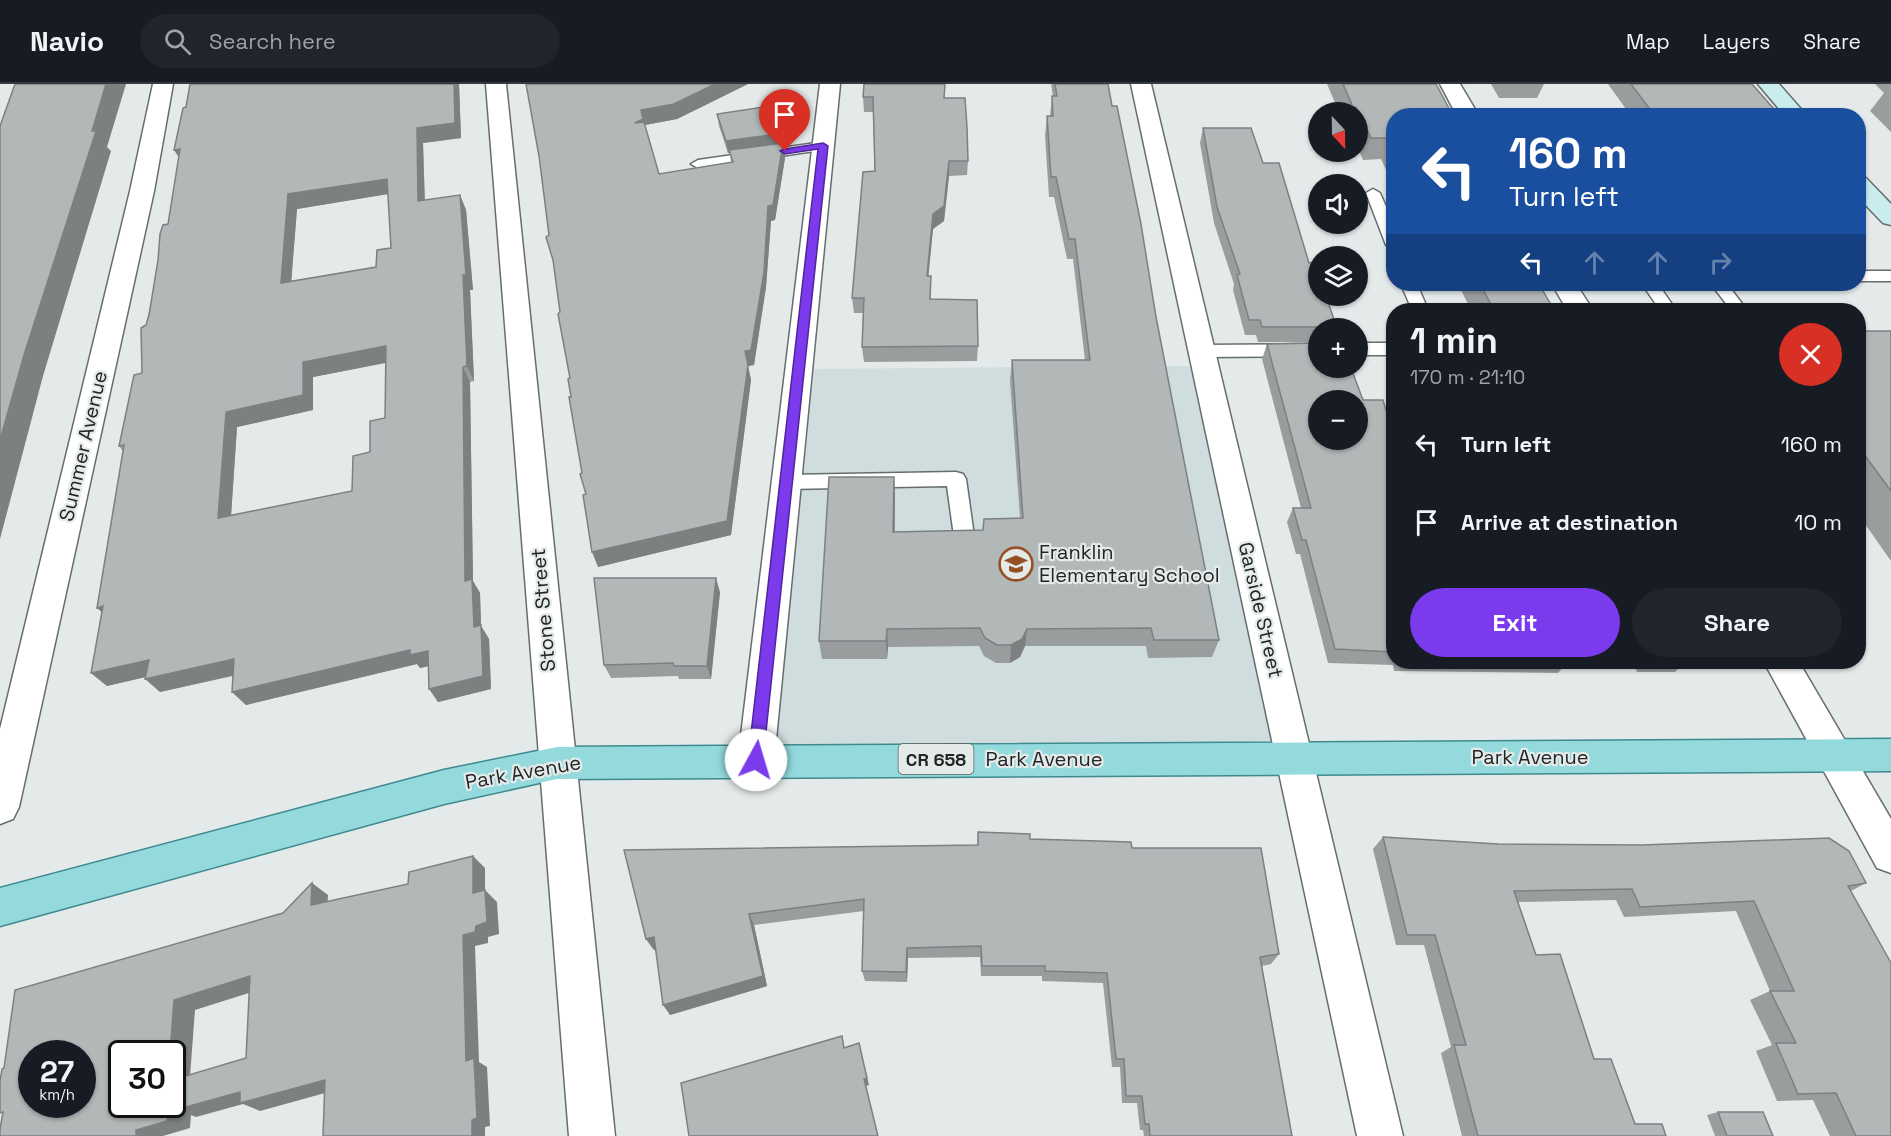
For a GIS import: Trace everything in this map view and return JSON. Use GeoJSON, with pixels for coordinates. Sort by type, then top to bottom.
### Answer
{"type":"FeatureCollection","features":[{"type":"Feature","properties":{"kind":"main road"},"geometry":{"type":"LineString","coordinates":[[1768,84],[1790,108]]}},
{"type":"Feature","properties":{"kind":"main road"},"geometry":{"type":"LineString","coordinates":[[1866,191],[1891,218]]}},
{"type":"Feature","properties":{"kind":"main road","name":"Park Avenue"},"geometry":{"type":"LineString","coordinates":[[0,907],[444,787],[557,763],[756,760],[1891,755]]}},
{"type":"Feature","properties":{"kind":"street","name":"Summer Avenue"},"geometry":{"type":"LineString","coordinates":[[0,807],[142,191],[163,84]]}},
{"type":"Feature","properties":{"kind":"street","name":"Stone Street"},"geometry":{"type":"LineString","coordinates":[[496,84],[592,1136]]}},
{"type":"Feature","properties":{"kind":"street"},"geometry":{"type":"LineString","coordinates":[[756,760],[830,84]]}},
{"type":"Feature","properties":{"kind":"street","name":"Garside Street"},"geometry":{"type":"LineString","coordinates":[[1141,84],[1380,1136]]}},
{"type":"Feature","properties":{"kind":"street"},"geometry":{"type":"LineString","coordinates":[[1450,84],[1464,108]]}},
{"type":"Feature","properties":{"kind":"street"},"geometry":{"type":"LineString","coordinates":[[1784,669],[1891,855]]}},
{"type":"Feature","properties":{"kind":"lane"},"geometry":{"type":"LineString","coordinates":[[698,164],[823,146]]}},
{"type":"Feature","properties":{"kind":"lane"},"geometry":{"type":"LineString","coordinates":[[1372,193],[1386,225]]}},
{"type":"Feature","properties":{"kind":"lane"},"geometry":{"type":"LineString","coordinates":[[1866,276],[1891,276]]}},
{"type":"Feature","properties":{"kind":"lane"},"geometry":{"type":"LineString","coordinates":[[1368,350],[1386,349]]}},
{"type":"Feature","properties":{"kind":"lane"},"geometry":{"type":"LineString","coordinates":[[1202,351],[1308,350]]}},
{"type":"Feature","properties":{"kind":"lane"},"geometry":{"type":"LineString","coordinates":[[786,482],[956,479],[964,536]]}},
{"type":"Feature","properties":{"kind":"shaded area","name":"Franklin Elementary School"},"geometry":{"type":"Polygon","coordinates":[[[1193,366],[1295,759],[768,760],[807,369],[1193,366]]]}},
{"type":"Feature","properties":{"kind":"building"},"geometry":{"type":"Polygon","coordinates":[[[15,84],[106,84],[92,131],[96,131],[24,355],[0,440],[0,126],[15,84]]]}},
{"type":"Feature","properties":{"kind":"building"},"geometry":{"type":"Polygon","coordinates":[[[190,84],[454,84],[455,123],[417,128],[418,201],[460,195],[466,275],[463,275],[467,366],[463,367],[465,581],[472,579],[474,627],[481,625],[483,676],[429,689],[428,651],[410,655],[410,650],[232,692],[234,659],[145,679],[149,660],[91,673],[103,606],[97,608],[124,445],[119,446],[134,375],[142,373],[141,328],[146,325],[149,315],[160,234],[163,225],[168,224],[180,149],[174,150],[183,108],[186,107],[190,84]],[[387,179],[288,194],[281,283],[376,267],[377,250],[391,248],[387,179]],[[386,346],[303,362],[303,395],[226,412],[218,518],[352,491],[353,456],[370,452],[370,421],[385,418],[386,346]]]}},
{"type":"Feature","properties":{"kind":"building"},"geometry":{"type":"Polygon","coordinates":[[[526,84],[715,84],[674,104],[641,110],[643,119],[635,123],[644,122],[659,174],[733,162],[729,150],[783,143],[773,205],[768,206],[764,272],[751,350],[745,351],[748,365],[727,521],[592,552],[583,495],[586,494],[580,474],[582,473],[569,397],[571,397],[568,379],[570,378],[558,314],[560,312],[553,260],[546,237],[549,235],[539,156],[526,84]]]}},
{"type":"Feature","properties":{"kind":"building"},"geometry":{"type":"Polygon","coordinates":[[[864,84],[945,84],[944,98],[965,98],[968,161],[949,161],[944,206],[933,214],[927,276],[931,276],[930,299],[977,300],[978,346],[862,347],[864,298],[852,298],[863,172],[875,171],[873,97],[863,97],[864,84]]]}},
{"type":"Feature","properties":{"kind":"building","name":"Franklin Elementary School"},"geometry":{"type":"Polygon","coordinates":[[[1055,84],[1108,84],[1112,106],[1117,106],[1219,640],[1154,640],[1151,628],[1027,629],[1022,639],[1011,645],[997,645],[985,638],[980,628],[887,629],[886,641],[819,641],[829,477],[894,477],[893,532],[983,530],[984,519],[1023,518],[1012,360],[1090,360],[1075,239],[1069,239],[1056,177],[1051,177],[1047,116],[1053,116],[1052,96],[1057,96],[1055,84]]]}},
{"type":"Feature","properties":{"kind":"building"},"geometry":{"type":"Polygon","coordinates":[[[1343,84],[1436,84],[1449,108],[1386,108],[1386,138],[1371,138],[1368,132],[1368,102],[1351,102],[1343,84]]]}},
{"type":"Feature","properties":{"kind":"building"},"geometry":{"type":"Polygon","coordinates":[[[1631,84],[1752,84],[1773,108],[1649,108],[1631,84]]]}},
{"type":"Feature","properties":{"kind":"building"},"geometry":{"type":"Polygon","coordinates":[[[790,103],[785,133],[726,141],[717,114],[790,103]]]}},
{"type":"Feature","properties":{"kind":"building"},"geometry":{"type":"Polygon","coordinates":[[[1203,128],[1251,128],[1263,163],[1279,163],[1308,260],[1308,306],[1329,306],[1334,318],[1308,318],[1308,327],[1262,327],[1260,320],[1249,320],[1237,275],[1240,274],[1217,207],[1203,128]]]}},
{"type":"Feature","properties":{"kind":"building"},"geometry":{"type":"Polygon","coordinates":[[[1484,291],[1543,291],[1550,303],[1490,303],[1484,291]]]}},
{"type":"Feature","properties":{"kind":"building"},"geometry":{"type":"Polygon","coordinates":[[[1866,331],[1891,331],[1891,491],[1866,457],[1866,331]]]}},
{"type":"Feature","properties":{"kind":"building"},"geometry":{"type":"Polygon","coordinates":[[[1308,343],[1308,378],[1355,378],[1359,390],[1308,390],[1308,450],[1368,450],[1368,400],[1383,400],[1386,410],[1386,652],[1335,649],[1306,540],[1302,540],[1293,508],[1311,508],[1267,344],[1308,343]]]}},
{"type":"Feature","properties":{"kind":"building"},"geometry":{"type":"Polygon","coordinates":[[[594,578],[716,578],[707,666],[674,666],[673,663],[604,665],[594,578]]]}},
{"type":"Feature","properties":{"kind":"building"},"geometry":{"type":"Polygon","coordinates":[[[978,832],[1030,834],[1030,839],[1131,842],[1132,848],[1261,848],[1279,954],[1260,957],[1292,1136],[1150,1136],[1149,1124],[1145,1124],[1142,1096],[1126,1096],[1124,1059],[1116,1059],[1107,973],[1045,971],[1045,966],[982,966],[981,946],[907,948],[906,972],[862,971],[864,899],[749,914],[763,976],[663,1005],[654,937],[646,939],[624,850],[978,845],[978,832]]]}},
{"type":"Feature","properties":{"kind":"building"},"geometry":{"type":"Polygon","coordinates":[[[1383,837],[1498,844],[1642,845],[1829,838],[1849,851],[1866,883],[1848,886],[1891,963],[1891,1136],[1856,1136],[1836,1093],[1798,1094],[1776,1043],[1796,1043],[1770,991],[1794,991],[1754,901],[1640,907],[1632,889],[1514,891],[1536,955],[1560,954],[1594,1059],[1611,1059],[1635,1124],[1662,1124],[1666,1136],[1478,1136],[1454,1045],[1466,1045],[1435,935],[1407,935],[1383,837]]]}},
{"type":"Feature","properties":{"kind":"building"},"geometry":{"type":"Polygon","coordinates":[[[473,856],[473,893],[485,890],[487,922],[476,926],[475,932],[463,935],[466,1061],[474,1058],[477,1118],[472,1120],[472,1136],[323,1136],[325,1080],[240,1103],[240,1092],[186,1107],[186,1076],[246,1058],[250,976],[174,1000],[171,1040],[108,1040],[108,1118],[167,1118],[167,1121],[136,1130],[136,1136],[0,1136],[3,1112],[0,1113],[0,1081],[4,1068],[15,990],[283,913],[312,883],[311,905],[408,884],[409,872],[473,856]]]}},
{"type":"Feature","properties":{"kind":"building"},"geometry":{"type":"Polygon","coordinates":[[[842,1036],[844,1048],[859,1043],[867,1078],[864,1079],[878,1136],[689,1136],[681,1083],[842,1036]]]}},
{"type":"Feature","properties":{"kind":"building"},"geometry":{"type":"Polygon","coordinates":[[[1718,1112],[1763,1112],[1773,1136],[1727,1136],[1718,1112]]]}},
{"type":"Feature","properties":{"kind":"place","name":"Franklin Elementary School"},"geometry":{"type":"Point","coordinates":[1016,564]}},
{"type":"Feature","properties":{"kind":"route"},"geometry":{"type":"LineString","coordinates":[[756,760],[823,146],[785,151]]}}]}
